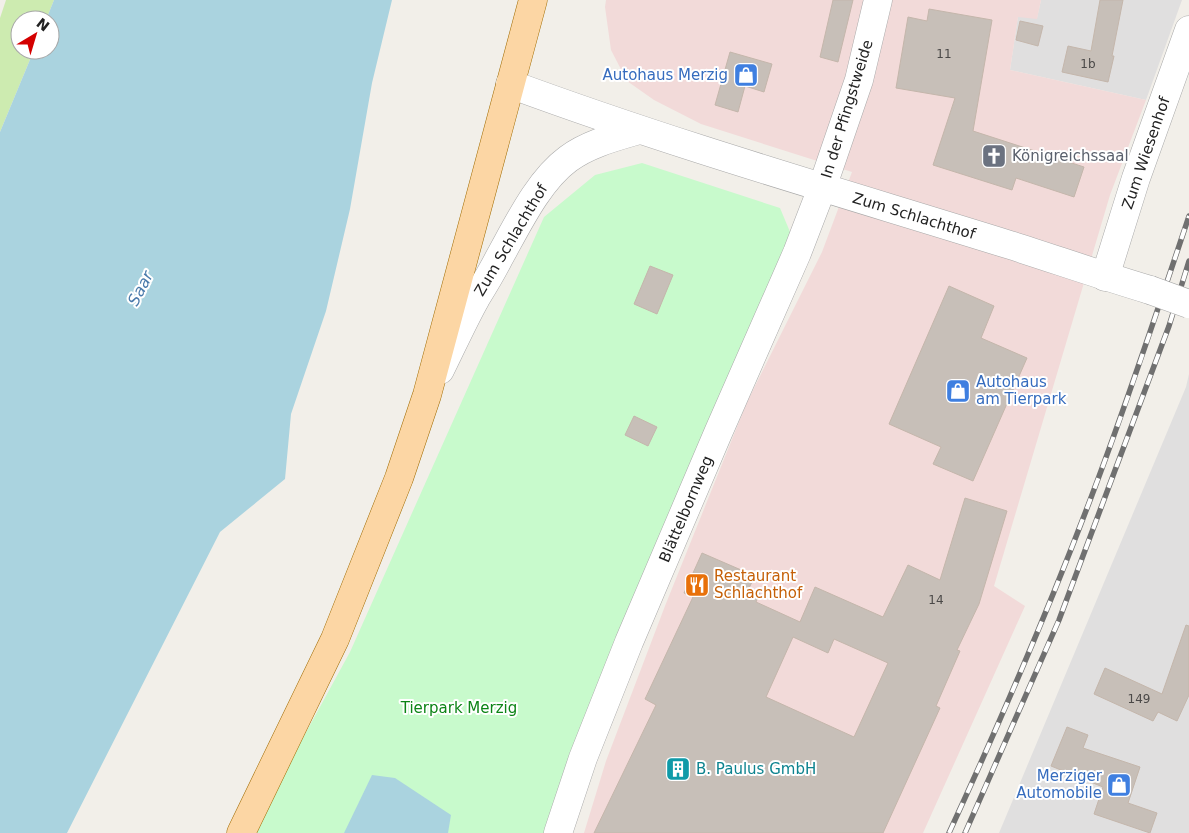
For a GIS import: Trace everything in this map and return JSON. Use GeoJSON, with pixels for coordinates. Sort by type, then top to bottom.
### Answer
{"type":"FeatureCollection","features":[{"type":"Feature","properties":{"kind":"main road"},"geometry":{"type":"LineString","coordinates":[[241,833],[335,639],[399,478],[427,395],[533,0]]}},
{"type":"Feature","properties":{"kind":"street","name":"In der Pfingstweide"},"geometry":{"type":"LineString","coordinates":[[822,188],[858,80],[878,0]]}},
{"type":"Feature","properties":{"kind":"street","name":"Zum Wiesenhof"},"geometry":{"type":"LineString","coordinates":[[1105,277],[1136,178],[1189,30]]}},
{"type":"Feature","properties":{"kind":"street","name":"Zum Schlachthof"},"geometry":{"type":"LineString","coordinates":[[510,84],[639,130],[1011,246],[1189,304]]}},
{"type":"Feature","properties":{"kind":"street","name":"Zum Schlachthof"},"geometry":{"type":"LineString","coordinates":[[427,395],[476,298],[540,190],[557,169],[570,158],[605,140],[639,130]]}},
{"type":"Feature","properties":{"kind":"street","name":"Blättelbornweg"},"geometry":{"type":"LineString","coordinates":[[558,833],[583,758],[629,642],[797,253],[822,188]]}},
{"type":"Feature","properties":{"kind":"shaded area"},"geometry":{"type":"Polygon","coordinates":[[[606,0],[1041,0],[1037,19],[1018,17],[1010,70],[1146,100],[1110,195],[994,586],[1025,606],[923,833],[584,833],[606,761],[665,606],[747,402],[822,252],[852,172],[701,124],[654,100],[627,81],[611,50],[605,7],[606,0]]]}},
{"type":"Feature","properties":{"kind":"shaded area"},"geometry":{"type":"Polygon","coordinates":[[[1041,0],[1182,0],[1146,100],[1010,70],[1018,16],[1037,18],[1041,0]]]}},
{"type":"Feature","properties":{"kind":"shaded area"},"geometry":{"type":"Polygon","coordinates":[[[1189,374],[1189,833],[999,833],[1186,387],[1189,374]]]}},
{"type":"Feature","properties":{"kind":"green space"},"geometry":{"type":"Polygon","coordinates":[[[6,0],[54,0],[50,10],[10,10],[10,60],[30,60],[0,132],[0,18],[6,0]]]}},
{"type":"Feature","properties":{"kind":"green space","name":"Tierpark Merzig"},"geometry":{"type":"Polygon","coordinates":[[[642,163],[780,208],[793,239],[546,833],[251,833],[350,652],[544,217],[595,175],[642,163]]]}},
{"type":"Feature","properties":{"kind":"water","name":"Saar"},"geometry":{"type":"Polygon","coordinates":[[[54,0],[392,0],[372,83],[350,209],[326,311],[291,414],[285,479],[220,532],[67,833],[0,833],[0,132],[30,60],[60,60],[60,10],[50,10],[54,0]]]}},
{"type":"Feature","properties":{"kind":"water"},"geometry":{"type":"Polygon","coordinates":[[[372,775],[395,778],[451,815],[448,833],[344,833],[372,775]]]}},
{"type":"Feature","properties":{"kind":"building"},"geometry":{"type":"Polygon","coordinates":[[[833,0],[853,0],[838,62],[820,57],[833,0]]]}},
{"type":"Feature","properties":{"kind":"building"},"geometry":{"type":"Polygon","coordinates":[[[1100,0],[1123,0],[1108,82],[1062,72],[1068,46],[1091,51],[1100,0]]]}},
{"type":"Feature","properties":{"kind":"building"},"geometry":{"type":"Polygon","coordinates":[[[929,9],[992,20],[973,131],[1084,167],[1074,197],[1016,178],[1012,190],[933,165],[955,98],[896,88],[908,17],[927,21],[929,9]]]}},
{"type":"Feature","properties":{"kind":"building"},"geometry":{"type":"Polygon","coordinates":[[[1020,21],[1043,26],[1038,46],[1016,40],[1020,21]]]}},
{"type":"Feature","properties":{"kind":"building","name":"Autohaus Merzig"},"geometry":{"type":"Polygon","coordinates":[[[730,52],[772,64],[764,92],[745,86],[738,112],[715,105],[730,52]]]}},
{"type":"Feature","properties":{"kind":"building"},"geometry":{"type":"Polygon","coordinates":[[[650,266],[673,275],[657,314],[634,304],[650,266]]]}},
{"type":"Feature","properties":{"kind":"building","name":"Autohaus am Tierpark"},"geometry":{"type":"Polygon","coordinates":[[[949,286],[994,306],[981,338],[1027,358],[973,481],[933,464],[941,447],[889,424],[949,286]]]}},
{"type":"Feature","properties":{"kind":"building"},"geometry":{"type":"Polygon","coordinates":[[[634,416],[657,427],[648,446],[625,435],[634,416]]]}},
{"type":"Feature","properties":{"kind":"building"},"geometry":{"type":"Polygon","coordinates":[[[965,498],[1007,511],[979,604],[957,650],[960,651],[936,706],[940,708],[883,833],[594,833],[656,705],[645,699],[693,597],[684,593],[702,553],[755,576],[749,588],[760,593],[756,602],[800,622],[815,587],[883,617],[908,565],[940,580],[965,498]],[[793,637],[766,697],[854,737],[888,663],[834,639],[828,653],[793,637]]]}},
{"type":"Feature","properties":{"kind":"building"},"geometry":{"type":"Polygon","coordinates":[[[1186,625],[1189,626],[1189,695],[1177,721],[1158,712],[1153,721],[1094,694],[1105,668],[1162,694],[1186,625]]]}},
{"type":"Feature","properties":{"kind":"building"},"geometry":{"type":"Polygon","coordinates":[[[1067,727],[1088,735],[1083,748],[1140,767],[1128,803],[1157,813],[1150,833],[1094,814],[1103,787],[1051,766],[1067,727]]]}},
{"type":"Feature","properties":{"kind":"railway"},"geometry":{"type":"LineString","coordinates":[[949,833],[1024,665],[1076,538],[1130,391],[1189,216]]}},
{"type":"Feature","properties":{"kind":"railway"},"geometry":{"type":"LineString","coordinates":[[965,833],[1059,620],[1169,326],[1189,261]]}},
{"type":"Feature","properties":{"kind":"place","name":"Autohaus Merzig"},"geometry":{"type":"Point","coordinates":[746,75]}},
{"type":"Feature","properties":{"kind":"place","name":"Königreichssaal"},"geometry":{"type":"Point","coordinates":[994,156]}},
{"type":"Feature","properties":{"kind":"place","name":"Autohaus am Tierpark"},"geometry":{"type":"Point","coordinates":[958,391]}},
{"type":"Feature","properties":{"kind":"place","name":"Restaurant Schlachthof"},"geometry":{"type":"Point","coordinates":[697,585]}},
{"type":"Feature","properties":{"kind":"place","name":"B. Paulus GmbH"},"geometry":{"type":"Point","coordinates":[678,769]}},
{"type":"Feature","properties":{"kind":"place","name":"Merziger Automobile"},"geometry":{"type":"Point","coordinates":[1119,785]}}]}
